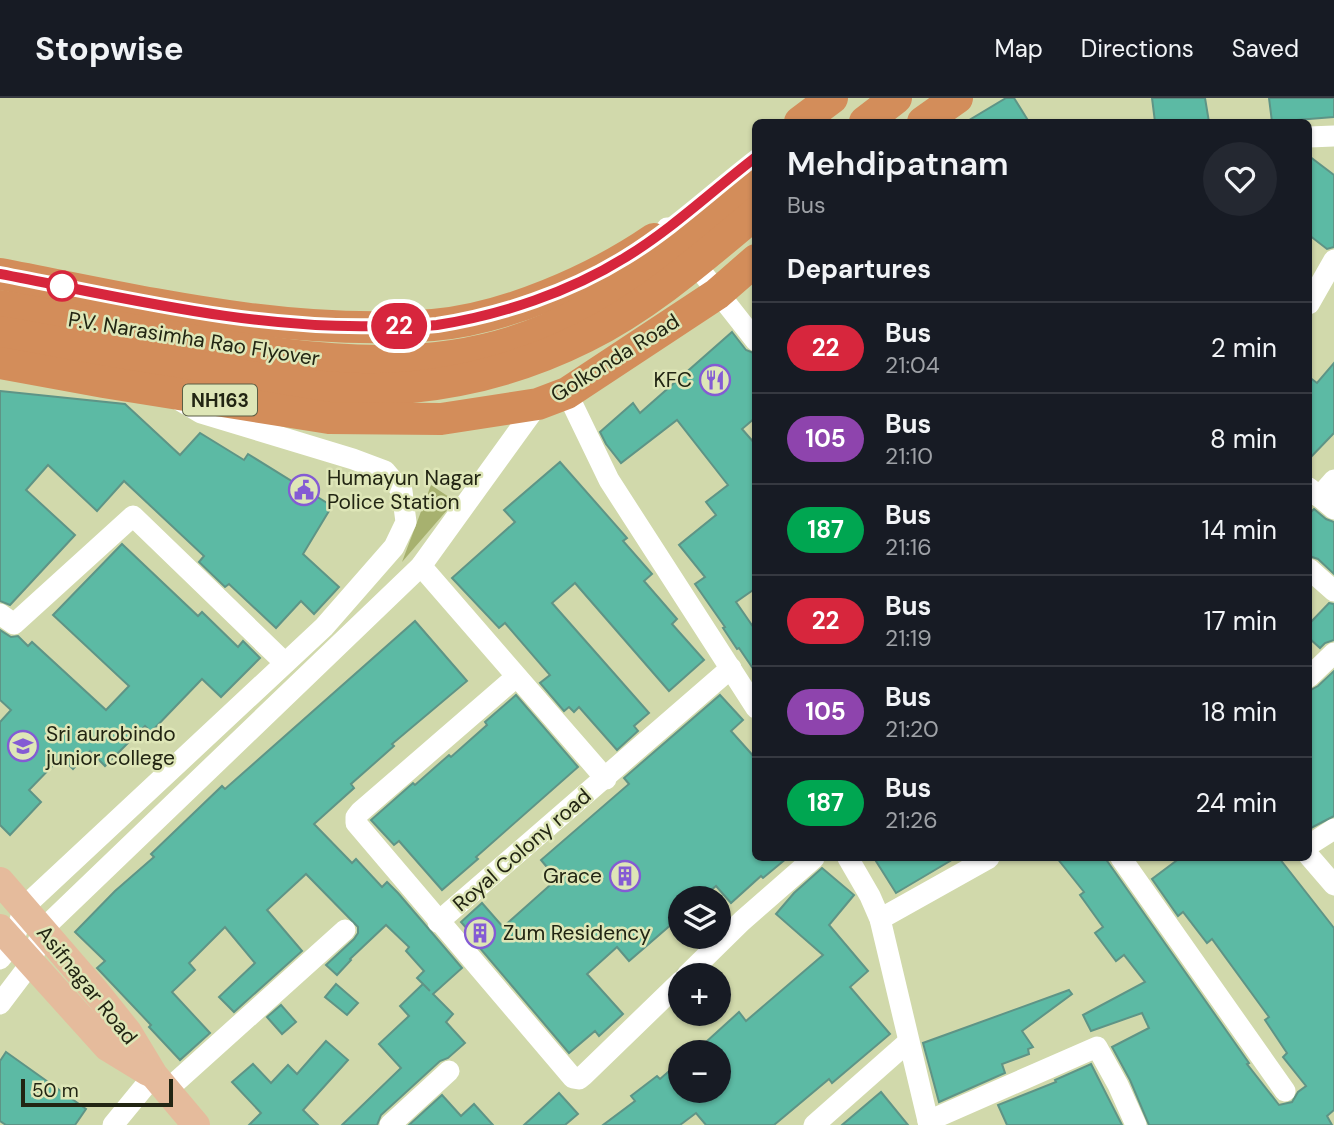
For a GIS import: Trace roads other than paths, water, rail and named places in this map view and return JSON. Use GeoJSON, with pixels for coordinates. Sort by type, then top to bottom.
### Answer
{"type":"FeatureCollection","features":[{"type":"Feature","properties":{"kind":"highway"},"geometry":{"type":"LineString","coordinates":[[804,119],[832,98]]}},
{"type":"Feature","properties":{"kind":"highway"},"geometry":{"type":"LineString","coordinates":[[829,119],[855,98]]}},
{"type":"Feature","properties":{"kind":"highway"},"geometry":{"type":"LineString","coordinates":[[869,119],[896,98]]}},
{"type":"Feature","properties":{"kind":"highway"},"geometry":{"type":"LineString","coordinates":[[927,119],[957,98]]}},
{"type":"Feature","properties":{"kind":"highway"},"geometry":{"type":"LineString","coordinates":[[0,274],[216,315],[339,328],[435,325],[487,315],[554,293],[624,259],[752,160]]}},
{"type":"Feature","properties":{"kind":"highway","name":"P.V. Narasimha Rao Flyover"},"geometry":{"type":"LineString","coordinates":[[0,306],[277,355],[325,360],[375,363],[481,351],[576,315],[665,255],[752,183]]}},
{"type":"Feature","properties":{"kind":"highway"},"geometry":{"type":"LineString","coordinates":[[697,204],[751,264]]}},
{"type":"Feature","properties":{"kind":"highway","name":"P.V. Narasimha Rao Flyover"},"geometry":{"type":"LineString","coordinates":[[0,331],[274,381],[375,389],[434,384],[486,375],[538,358],[586,337],[636,308],[752,216]]}},
{"type":"Feature","properties":{"kind":"highway","name":"Golkonda Road"},"geometry":{"type":"LineString","coordinates":[[0,363],[329,418],[441,419],[553,399],[717,294],[751,264]]}},
{"type":"Feature","properties":{"kind":"main road","name":"Asifnagar Road"},"geometry":{"type":"LineString","coordinates":[[0,881],[128,1032],[160,1083],[196,1125]]}},
{"type":"Feature","properties":{"kind":"main road"},"geometry":{"type":"LineString","coordinates":[[11,948],[107,1047],[160,1083]]}},
{"type":"Feature","properties":{"kind":"street"},"geometry":{"type":"LineString","coordinates":[[1312,137],[1334,135]]}},
{"type":"Feature","properties":{"kind":"street"},"geometry":{"type":"LineString","coordinates":[[667,228],[752,336]]}},
{"type":"Feature","properties":{"kind":"street"},"geometry":{"type":"LineString","coordinates":[[1312,299],[1334,260]]}},
{"type":"Feature","properties":{"kind":"street"},"geometry":{"type":"LineString","coordinates":[[0,1004],[11,948],[24,907],[324,626],[394,548],[406,522],[402,491],[385,471],[354,459],[201,413],[162,390]]}},
{"type":"Feature","properties":{"kind":"street"},"geometry":{"type":"LineString","coordinates":[[11,948],[42,930],[421,566],[553,399],[752,702]]}},
{"type":"Feature","properties":{"kind":"street"},"geometry":{"type":"LineString","coordinates":[[1321,498],[1334,480]]}},
{"type":"Feature","properties":{"kind":"street"},"geometry":{"type":"LineString","coordinates":[[0,614],[15,624],[133,516],[285,663]]}},
{"type":"Feature","properties":{"kind":"street"},"geometry":{"type":"LineString","coordinates":[[421,566],[606,779]]}},
{"type":"Feature","properties":{"kind":"street"},"geometry":{"type":"LineString","coordinates":[[1312,572],[1334,591]]}},
{"type":"Feature","properties":{"kind":"street"},"geometry":{"type":"LineString","coordinates":[[1312,674],[1334,653]]}},
{"type":"Feature","properties":{"kind":"street","name":"Royal Colony road"},"geometry":{"type":"LineString","coordinates":[[438,922],[731,668]]}},
{"type":"Feature","properties":{"kind":"street"},"geometry":{"type":"LineString","coordinates":[[516,677],[356,817],[356,823],[573,1078],[579,1079],[584,1075],[668,994]]}},
{"type":"Feature","properties":{"kind":"street"},"geometry":{"type":"LineString","coordinates":[[1312,843],[1334,830]]}},
{"type":"Feature","properties":{"kind":"street"},"geometry":{"type":"LineString","coordinates":[[1312,859],[1334,885]]}},
{"type":"Feature","properties":{"kind":"street"},"geometry":{"type":"LineString","coordinates":[[699,963],[811,861]]}},
{"type":"Feature","properties":{"kind":"street"},"geometry":{"type":"LineString","coordinates":[[850,861],[880,919],[929,1123],[1097,1047],[1136,1125]]}},
{"type":"Feature","properties":{"kind":"street"},"geometry":{"type":"LineString","coordinates":[[880,919],[984,861]]}},
{"type":"Feature","properties":{"kind":"street"},"geometry":{"type":"LineString","coordinates":[[1123,861],[1285,1091]]}},
{"type":"Feature","properties":{"kind":"street"},"geometry":{"type":"LineString","coordinates":[[113,1125],[345,930]]}},
{"type":"Feature","properties":{"kind":"street"},"geometry":{"type":"LineString","coordinates":[[814,1125],[908,1042]]}},
{"type":"Feature","properties":{"kind":"street"},"geometry":{"type":"LineString","coordinates":[[390,1125],[449,1071]]}},
{"type":"Feature","properties":{"kind":"place","name":"KFC"},"geometry":{"type":"Point","coordinates":[715,380]}},
{"type":"Feature","properties":{"kind":"place","name":"Humayun Nagar Police Station"},"geometry":{"type":"Point","coordinates":[304,490]}},
{"type":"Feature","properties":{"kind":"place","name":"Sri aurobindo junior college"},"geometry":{"type":"Point","coordinates":[23,746]}},
{"type":"Feature","properties":{"kind":"place","name":"Grace"},"geometry":{"type":"Point","coordinates":[625,876]}},
{"type":"Feature","properties":{"kind":"place","name":"Zum Residency"},"geometry":{"type":"Point","coordinates":[480,933]}}]}
